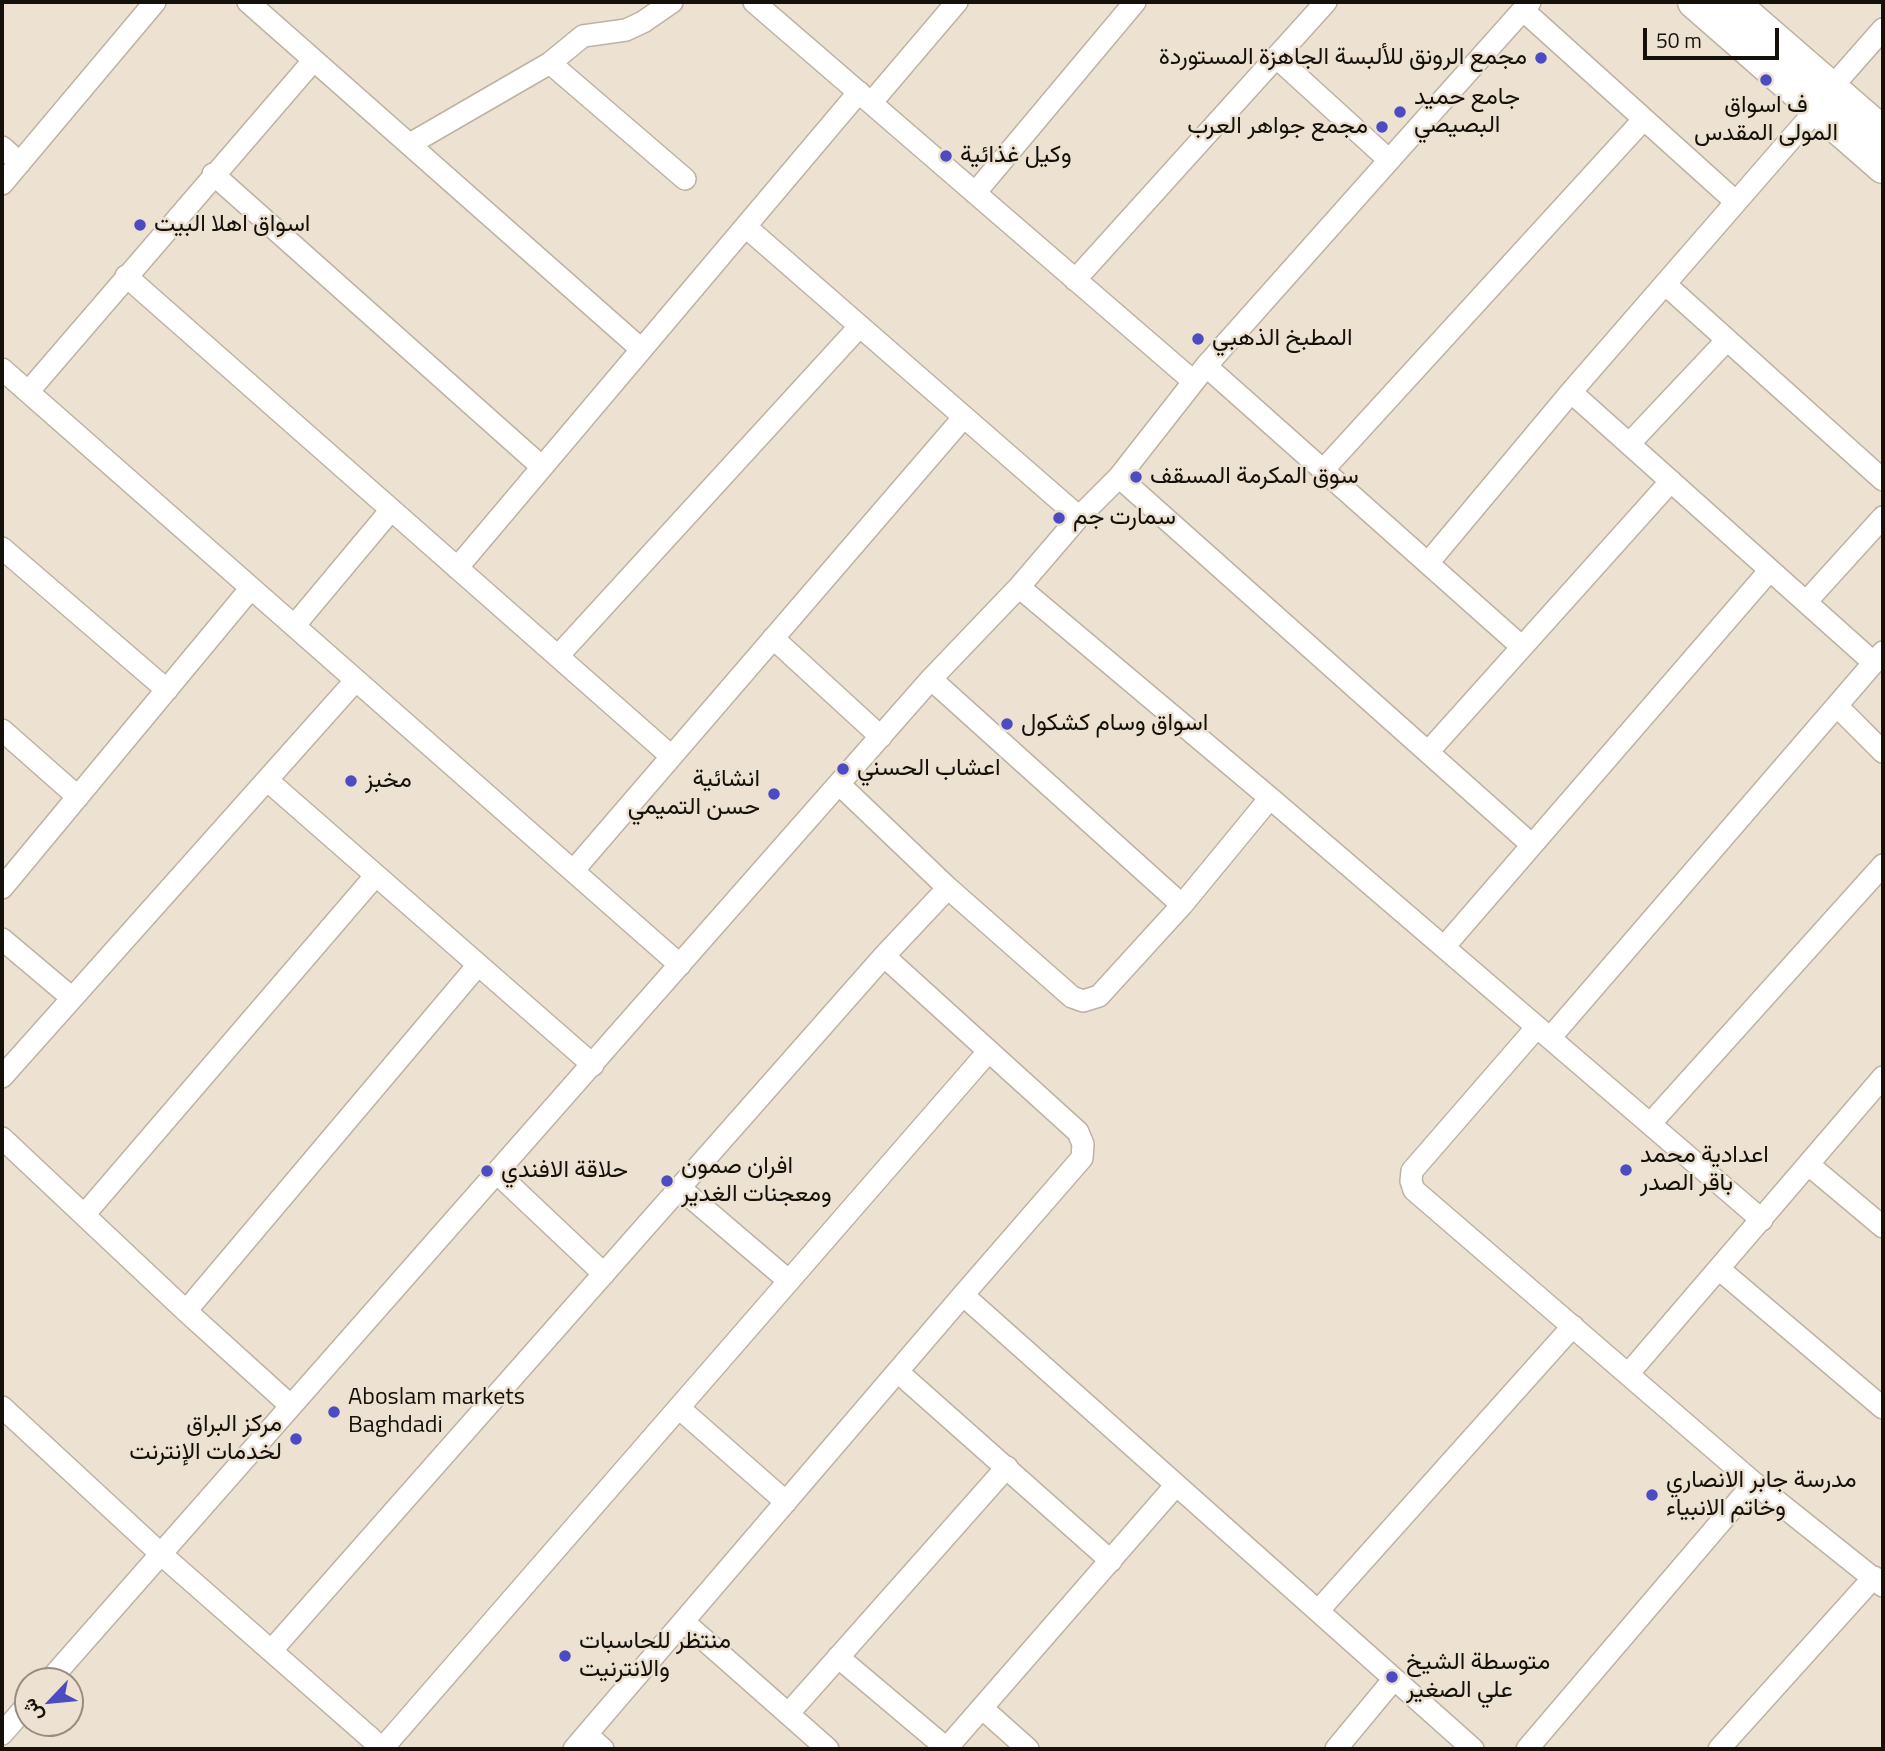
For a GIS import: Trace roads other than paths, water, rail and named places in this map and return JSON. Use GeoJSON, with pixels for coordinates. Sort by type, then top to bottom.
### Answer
{"type":"FeatureCollection","features":[{"type":"Feature","properties":{"kind":"main road"},"geometry":{"type":"LineString","coordinates":[[1694,2],[1824,99],[1883,133]]}},
{"type":"Feature","properties":{"kind":"main road"},"geometry":{"type":"LineString","coordinates":[[1732,2],[1824,99],[1883,167]]}},
{"type":"Feature","properties":{"kind":"street"},"geometry":{"type":"LineString","coordinates":[[2,184],[155,2]]}},
{"type":"Feature","properties":{"kind":"street"},"geometry":{"type":"LineString","coordinates":[[248,2],[641,349]]}},
{"type":"Feature","properties":{"kind":"street"},"geometry":{"type":"LineString","coordinates":[[410,144],[550,63],[583,36],[626,30],[672,2]]}},
{"type":"Feature","properties":{"kind":"street"},"geometry":{"type":"LineString","coordinates":[[457,568],[746,227],[957,2]]}},
{"type":"Feature","properties":{"kind":"street"},"geometry":{"type":"LineString","coordinates":[[975,193],[1135,2]]}},
{"type":"Feature","properties":{"kind":"street"},"geometry":{"type":"LineString","coordinates":[[1075,280],[1326,2]]}},
{"type":"Feature","properties":{"kind":"street"},"geometry":{"type":"LineString","coordinates":[[759,3],[1075,280],[1324,469],[1522,647]]}},
{"type":"Feature","properties":{"kind":"street"},"geometry":{"type":"LineString","coordinates":[[62,1667],[931,679],[1119,477],[1199,374],[1526,6],[1644,120],[1736,202]]}},
{"type":"Feature","properties":{"kind":"street"},"geometry":{"type":"LineString","coordinates":[[1428,563],[1883,29]]}},
{"type":"Feature","properties":{"kind":"street"},"geometry":{"type":"LineString","coordinates":[[1276,57],[1389,160]]}},
{"type":"Feature","properties":{"kind":"street"},"geometry":{"type":"LineString","coordinates":[[28,392],[313,61]]}},
{"type":"Feature","properties":{"kind":"street"},"geometry":{"type":"LineString","coordinates":[[550,63],[685,179]]}},
{"type":"Feature","properties":{"kind":"street"},"geometry":{"type":"LineString","coordinates":[[1324,469],[1644,120]]}},
{"type":"Feature","properties":{"kind":"street"},"geometry":{"type":"LineString","coordinates":[[2,147],[20,163]]}},
{"type":"Feature","properties":{"kind":"street"},"geometry":{"type":"LineString","coordinates":[[213,174],[542,467]]}},
{"type":"Feature","properties":{"kind":"street"},"geometry":{"type":"LineString","coordinates":[[746,227],[1079,517]]}},
{"type":"Feature","properties":{"kind":"street"},"geometry":{"type":"LineString","coordinates":[[126,276],[671,756]]}},
{"type":"Feature","properties":{"kind":"street"},"geometry":{"type":"LineString","coordinates":[[1665,284],[1883,480]]}},
{"type":"Feature","properties":{"kind":"street"},"geometry":{"type":"LineString","coordinates":[[558,656],[859,327]]}},
{"type":"Feature","properties":{"kind":"street"},"geometry":{"type":"LineString","coordinates":[[1629,444],[1727,340]]}},
{"type":"Feature","properties":{"kind":"street"},"geometry":{"type":"LineString","coordinates":[[2,369],[680,965]]}},
{"type":"Feature","properties":{"kind":"street"},"geometry":{"type":"LineString","coordinates":[[1571,392],[1806,602],[1879,658],[1543,1033],[1412,1171],[1414,1190],[1754,1483],[1878,1581],[1719,1749]]}},
{"type":"Feature","properties":{"kind":"street"},"geometry":{"type":"LineString","coordinates":[[573,871],[963,418]]}},
{"type":"Feature","properties":{"kind":"street"},"geometry":{"type":"LineString","coordinates":[[1119,477],[1532,845]]}},
{"type":"Feature","properties":{"kind":"street"},"geometry":{"type":"LineString","coordinates":[[1428,752],[1671,481]]}},
{"type":"Feature","properties":{"kind":"street"},"geometry":{"type":"LineString","coordinates":[[294,626],[391,510]]}},
{"type":"Feature","properties":{"kind":"street"},"geometry":{"type":"LineString","coordinates":[[1806,602],[1883,517]]}},
{"type":"Feature","properties":{"kind":"street"},"geometry":{"type":"LineString","coordinates":[[2,548],[167,690]]}},
{"type":"Feature","properties":{"kind":"street"},"geometry":{"type":"LineString","coordinates":[[1444,947],[1770,570]]}},
{"type":"Feature","properties":{"kind":"street"},"geometry":{"type":"LineString","coordinates":[[1020,586],[1762,1220]]}},
{"type":"Feature","properties":{"kind":"street"},"geometry":{"type":"LineString","coordinates":[[2,888],[251,588]]}},
{"type":"Feature","properties":{"kind":"street"},"geometry":{"type":"LineString","coordinates":[[773,638],[881,737]]}},
{"type":"Feature","properties":{"kind":"street"},"geometry":{"type":"LineString","coordinates":[[931,679],[1182,905]]}},
{"type":"Feature","properties":{"kind":"street"},"geometry":{"type":"LineString","coordinates":[[2,1077],[356,680]]}},
{"type":"Feature","properties":{"kind":"street"},"geometry":{"type":"LineString","coordinates":[[1837,706],[1883,752]]}},
{"type":"Feature","properties":{"kind":"street"},"geometry":{"type":"LineString","coordinates":[[2,730],[78,797]]}},
{"type":"Feature","properties":{"kind":"street"},"geometry":{"type":"LineString","coordinates":[[267,780],[593,1065]]}},
{"type":"Feature","properties":{"kind":"street"},"geometry":{"type":"LineString","coordinates":[[839,784],[948,888],[1072,997],[1083,1001],[1099,996],[1182,905],[1270,798]]}},
{"type":"Feature","properties":{"kind":"street"},"geometry":{"type":"LineString","coordinates":[[1650,1124],[1883,865]]}},
{"type":"Feature","properties":{"kind":"street"},"geometry":{"type":"LineString","coordinates":[[84,1215],[376,875]]}},
{"type":"Feature","properties":{"kind":"street"},"geometry":{"type":"LineString","coordinates":[[271,1651],[884,956],[948,888]]}},
{"type":"Feature","properties":{"kind":"street"},"geometry":{"type":"LineString","coordinates":[[2,939],[72,998]]}},
{"type":"Feature","properties":{"kind":"street"},"geometry":{"type":"LineString","coordinates":[[603,1749],[580,1742],[1082,1158],[1083,1144],[1078,1132],[884,956]]}},
{"type":"Feature","properties":{"kind":"street"},"geometry":{"type":"LineString","coordinates":[[186,1311],[478,965]]}},
{"type":"Feature","properties":{"kind":"street"},"geometry":{"type":"LineString","coordinates":[[2,1407],[162,1555],[383,1749],[988,1052]]}},
{"type":"Feature","properties":{"kind":"street"},"geometry":{"type":"LineString","coordinates":[[1629,1373],[1883,1076]]}},
{"type":"Feature","properties":{"kind":"street"},"geometry":{"type":"LineString","coordinates":[[2,1138],[291,1406]]}},
{"type":"Feature","properties":{"kind":"street"},"geometry":{"type":"LineString","coordinates":[[1809,1165],[1883,1227]]}},
{"type":"Feature","properties":{"kind":"street"},"geometry":{"type":"LineString","coordinates":[[497,1173],[604,1274]]}},
{"type":"Feature","properties":{"kind":"street"},"geometry":{"type":"LineString","coordinates":[[680,1188],[789,1281]]}},
{"type":"Feature","properties":{"kind":"street"},"geometry":{"type":"LineString","coordinates":[[1719,1269],[1883,1408]]}},
{"type":"Feature","properties":{"kind":"street"},"geometry":{"type":"LineString","coordinates":[[963,1295],[1473,1749]]}},
{"type":"Feature","properties":{"kind":"street"},"geometry":{"type":"LineString","coordinates":[[1318,1611],[1573,1326]]}},
{"type":"Feature","properties":{"kind":"street"},"geometry":{"type":"LineString","coordinates":[[898,1372],[1111,1561]]}},
{"type":"Feature","properties":{"kind":"street"},"geometry":{"type":"LineString","coordinates":[[679,1408],[786,1502]]}},
{"type":"Feature","properties":{"kind":"street"},"geometry":{"type":"LineString","coordinates":[[788,1714],[1007,1467]]}},
{"type":"Feature","properties":{"kind":"street"},"geometry":{"type":"LineString","coordinates":[[1527,1749],[1754,1483]]}},
{"type":"Feature","properties":{"kind":"street"},"geometry":{"type":"LineString","coordinates":[[838,1657],[946,1749],[1176,1485]]}},
{"type":"Feature","properties":{"kind":"street"},"geometry":{"type":"LineString","coordinates":[[684,1622],[828,1749]]}},
{"type":"Feature","properties":{"kind":"street"},"geometry":{"type":"LineString","coordinates":[[1336,1749],[1394,1679]]}},
{"type":"Feature","properties":{"kind":"street"},"geometry":{"type":"LineString","coordinates":[[982,1708],[1028,1749]]}},
{"type":"Feature","properties":{"kind":"street"},"geometry":{"type":"LineString","coordinates":[[2,1734],[14,1720]]}},
{"type":"Feature","properties":{"kind":"place","name":"مجمع الرونق للألبسة الجاهزة المستوردة"},"geometry":{"type":"Point","coordinates":[1541,58]}},
{"type":"Feature","properties":{"kind":"place","name":"ف اسواق المولى المقدس"},"geometry":{"type":"Point","coordinates":[1766,80]}},
{"type":"Feature","properties":{"kind":"place","name":"جامع حميد البصيصي"},"geometry":{"type":"Point","coordinates":[1400,112]}},
{"type":"Feature","properties":{"kind":"place","name":"مجمع جواهر العرب"},"geometry":{"type":"Point","coordinates":[1382,127]}},
{"type":"Feature","properties":{"kind":"place","name":"وكيل غذائية"},"geometry":{"type":"Point","coordinates":[946,156]}},
{"type":"Feature","properties":{"kind":"place","name":"اسواق اهلا البيت"},"geometry":{"type":"Point","coordinates":[140,225]}},
{"type":"Feature","properties":{"kind":"place","name":"المطبخ الذهبي"},"geometry":{"type":"Point","coordinates":[1198,339]}},
{"type":"Feature","properties":{"kind":"place","name":"سوق المكرمة المسقف"},"geometry":{"type":"Point","coordinates":[1136,477]}},
{"type":"Feature","properties":{"kind":"place","name":"سمارت جم"},"geometry":{"type":"Point","coordinates":[1059,518]}},
{"type":"Feature","properties":{"kind":"place","name":"اسواق وسام كشكول"},"geometry":{"type":"Point","coordinates":[1007,724]}},
{"type":"Feature","properties":{"kind":"place","name":"اعشاب الحسني"},"geometry":{"type":"Point","coordinates":[843,769]}},
{"type":"Feature","properties":{"kind":"place","name":"مخبز"},"geometry":{"type":"Point","coordinates":[351,781]}},
{"type":"Feature","properties":{"kind":"place","name":"انشائية حسن التميمي"},"geometry":{"type":"Point","coordinates":[774,794]}},
{"type":"Feature","properties":{"kind":"place","name":"اعدادية محمد باقر الصدر"},"geometry":{"type":"Point","coordinates":[1626,1170]}},
{"type":"Feature","properties":{"kind":"place","name":"حلاقة الافندي"},"geometry":{"type":"Point","coordinates":[487,1171]}},
{"type":"Feature","properties":{"kind":"place","name":"افران صمون ومعجنات الغدير"},"geometry":{"type":"Point","coordinates":[667,1181]}},
{"type":"Feature","properties":{"kind":"place","name":"Aboslam markets Baghdadi"},"geometry":{"type":"Point","coordinates":[334,1412]}},
{"type":"Feature","properties":{"kind":"place","name":"مركز البراق لخدمات الإنترنت"},"geometry":{"type":"Point","coordinates":[296,1439]}},
{"type":"Feature","properties":{"kind":"place","name":"مدرسة جابر الانصاري وخاتم الانبياء"},"geometry":{"type":"Point","coordinates":[1652,1495]}},
{"type":"Feature","properties":{"kind":"place","name":"منتظر للحاسبات والانترنيت"},"geometry":{"type":"Point","coordinates":[565,1656]}},
{"type":"Feature","properties":{"kind":"place","name":"متوسطة الشيخ علي الصغير"},"geometry":{"type":"Point","coordinates":[1392,1677]}}]}
